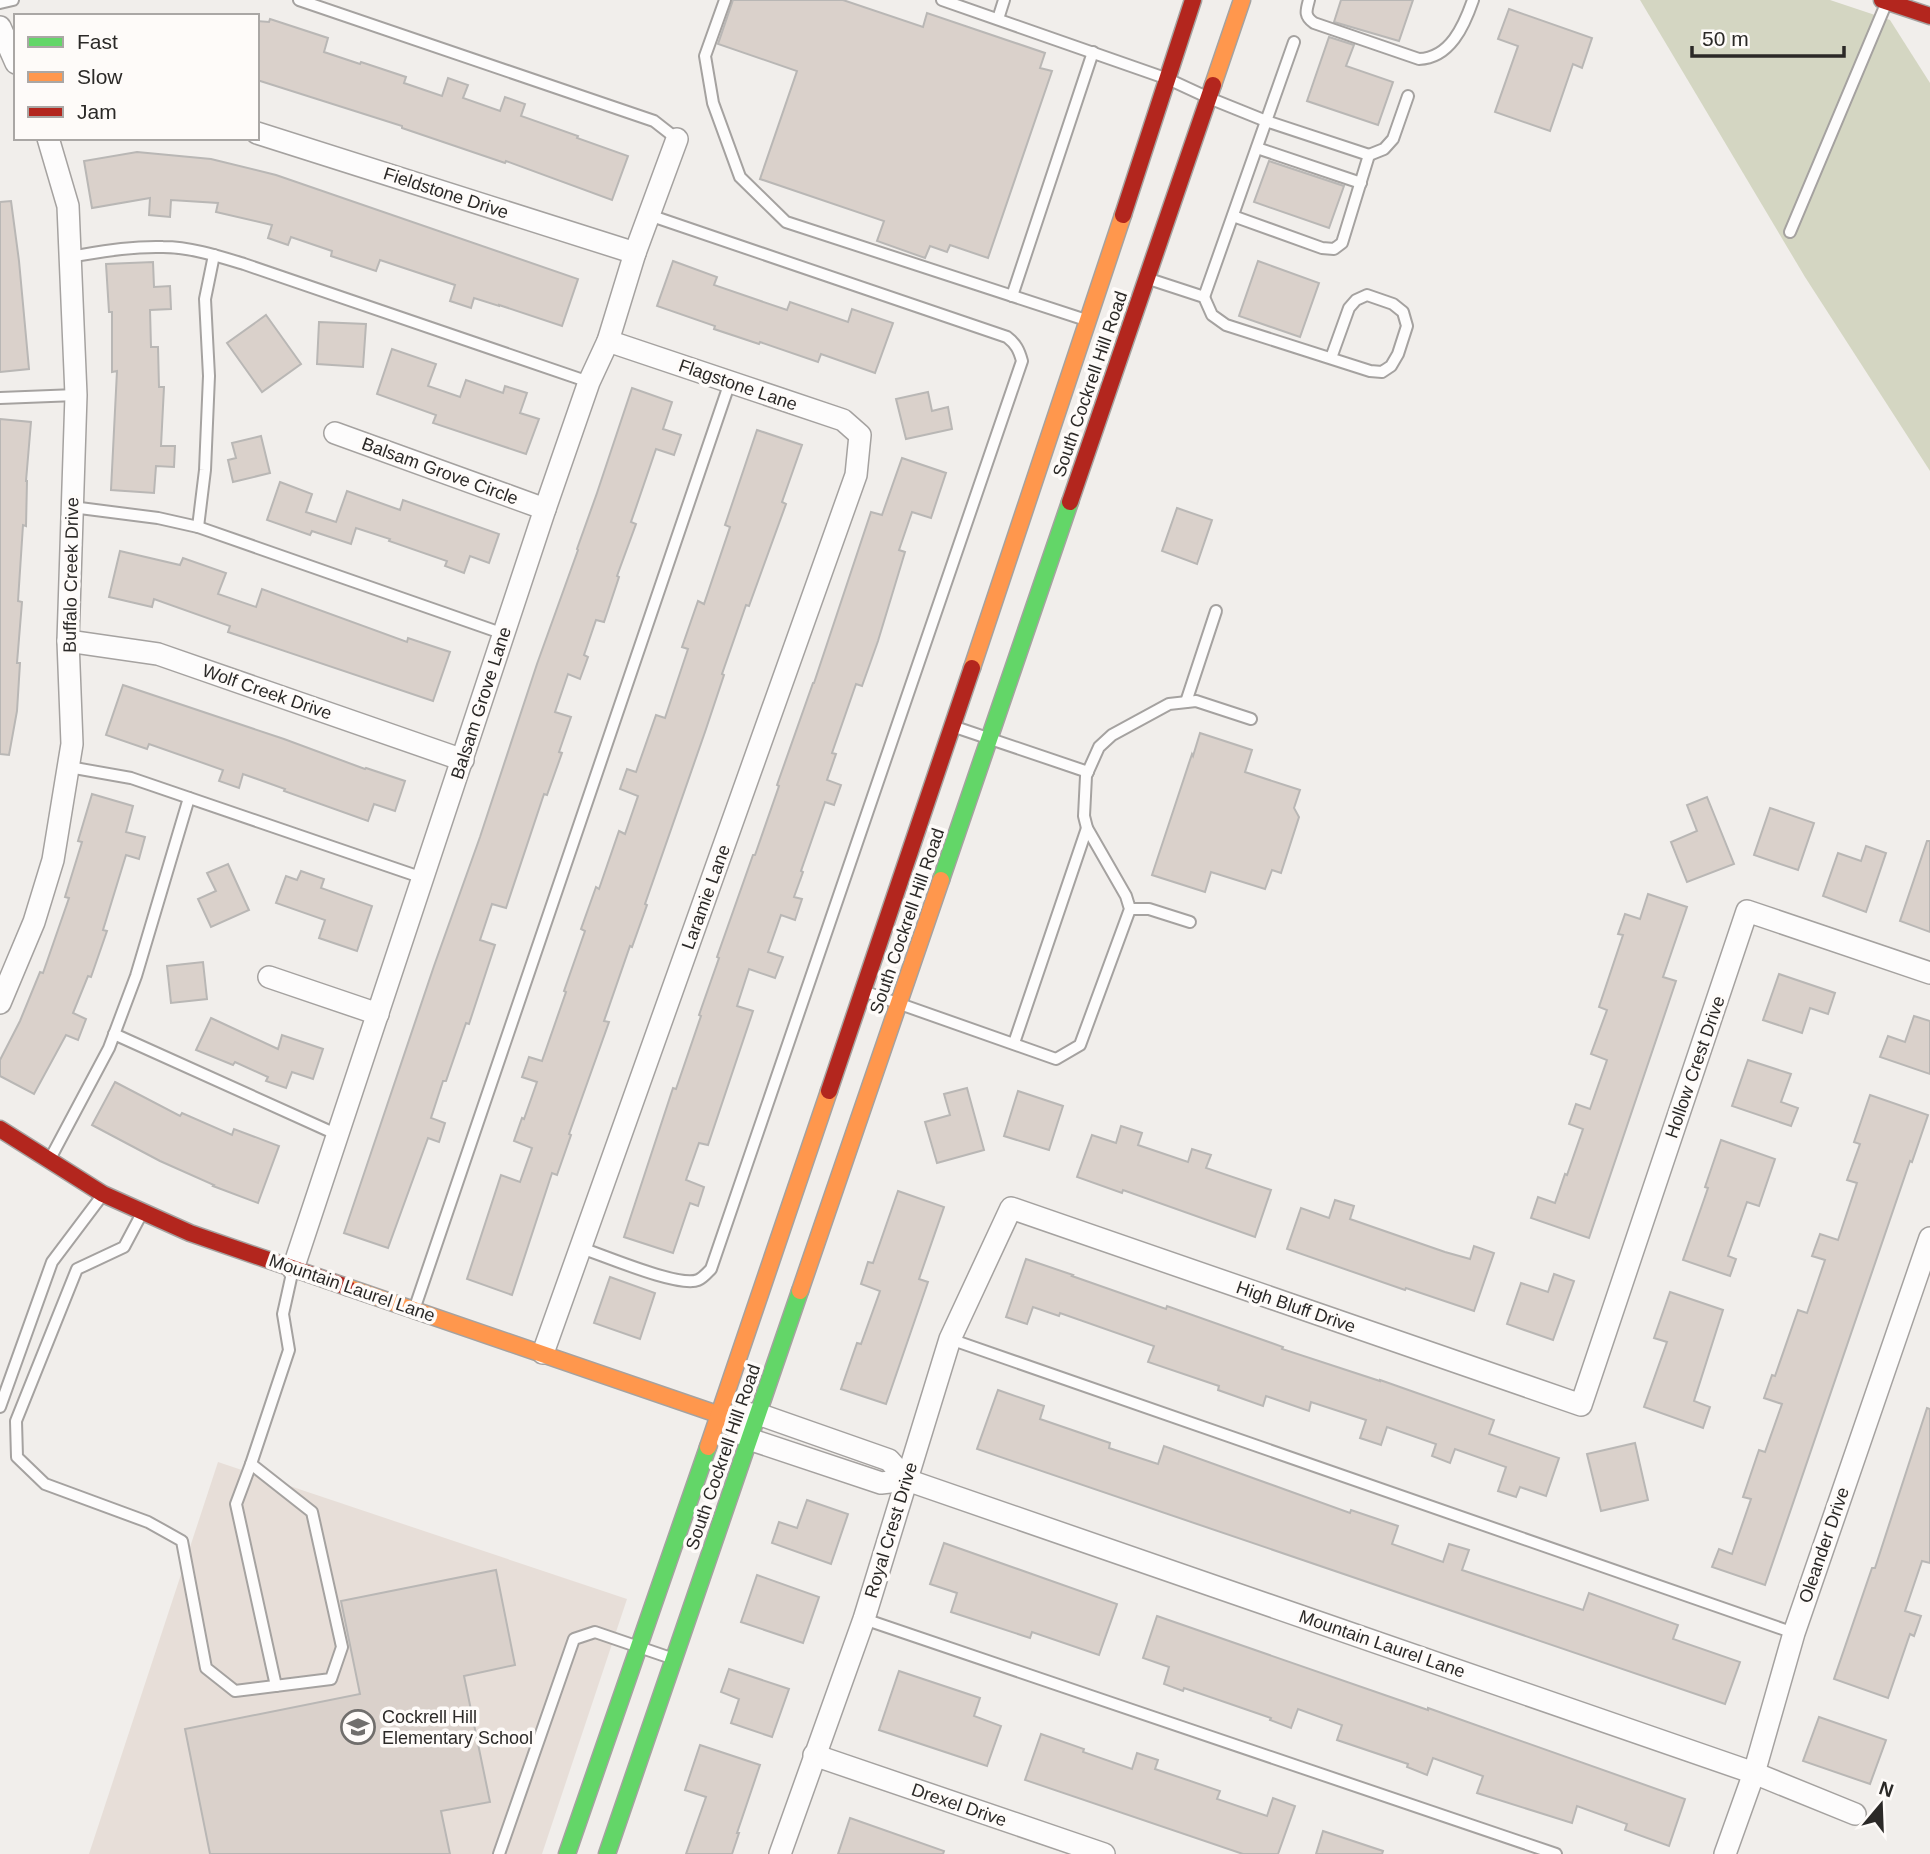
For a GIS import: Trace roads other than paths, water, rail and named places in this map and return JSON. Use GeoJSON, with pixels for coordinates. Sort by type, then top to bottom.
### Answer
{"type":"FeatureCollection","features":[{"type":"Feature","properties":{"kind":"main road","name":"South Cockrell Hill Road"},"geometry":{"type":"LineString","coordinates":[[568,1854],[720,1415],[1089,321],[1193,0]]}},
{"type":"Feature","properties":{"kind":"main road","name":"South Cockrell Hill Road"},"geometry":{"type":"LineString","coordinates":[[607,1854],[1242,0]]}},
{"type":"Feature","properties":{"kind":"main road"},"geometry":{"type":"LineString","coordinates":[[1884,1],[1930,16]]}},
{"type":"Feature","properties":{"kind":"main road","name":"Mountain Laurel Lane"},"geometry":{"type":"LineString","coordinates":[[0,1129],[103,1194],[190,1233],[720,1415]]}},
{"type":"Feature","properties":{"kind":"street"},"geometry":{"type":"LineString","coordinates":[[0,27],[14,58]]}},
{"type":"Feature","properties":{"kind":"street","name":"Fieldstone Drive"},"geometry":{"type":"LineString","coordinates":[[259,134],[635,253]]}},
{"type":"Feature","properties":{"kind":"street","name":"Balsam Grove Lane"},"geometry":{"type":"LineString","coordinates":[[293,1269],[545,509],[589,382],[608,341],[635,253],[677,139]]}},
{"type":"Feature","properties":{"kind":"street","name":"Buffalo Creek Drive"},"geometry":{"type":"LineString","coordinates":[[0,1003],[34,922],[53,860],[72,744],[68,641],[76,395],[68,206],[51,140]]}},
{"type":"Feature","properties":{"kind":"street","name":"Flagstone Lane"},"geometry":{"type":"LineString","coordinates":[[608,341],[843,420],[860,435],[859,440]]}},
{"type":"Feature","properties":{"kind":"street","name":"Balsam Grove Circle"},"geometry":{"type":"LineString","coordinates":[[335,433],[545,509]]}},
{"type":"Feature","properties":{"kind":"street","name":"Laramie Lane"},"geometry":{"type":"LineString","coordinates":[[543,1353],[856,475],[859,440]]}},
{"type":"Feature","properties":{"kind":"street","name":"Wolf Creek Drive"},"geometry":{"type":"LineString","coordinates":[[68,641],[158,654],[463,760]]}},
{"type":"Feature","properties":{"kind":"street","name":"Hollow Crest Drive"},"geometry":{"type":"LineString","coordinates":[[1581,1405],[1747,911],[1930,973]]}},
{"type":"Feature","properties":{"kind":"street"},"geometry":{"type":"LineString","coordinates":[[268,977],[378,1014]]}},
{"type":"Feature","properties":{"kind":"street","name":"High Bluff Drive"},"geometry":{"type":"LineString","coordinates":[[1011,1208],[1581,1405]]}},
{"type":"Feature","properties":{"kind":"street","name":"Royal Crest Drive"},"geometry":{"type":"LineString","coordinates":[[780,1854],[864,1619],[950,1339],[1011,1208]]}},
{"type":"Feature","properties":{"kind":"street","name":"Oleander Drive"},"geometry":{"type":"LineString","coordinates":[[1725,1854],[1754,1773],[1794,1633],[1930,1238]]}},
{"type":"Feature","properties":{"kind":"street","name":"Mountain Laurel Lane"},"geometry":{"type":"LineString","coordinates":[[720,1415],[758,1414],[889,1460],[907,1480]]}},
{"type":"Feature","properties":{"kind":"street","name":"Mountain Laurel Lane"},"geometry":{"type":"LineString","coordinates":[[720,1415],[750,1439],[881,1483],[907,1480],[1754,1773],[1855,1814]]}},
{"type":"Feature","properties":{"kind":"street","name":"Drexel Drive"},"geometry":{"type":"LineString","coordinates":[[814,1755],[1104,1854]]}},
{"type":"Feature","properties":{"kind":"lane"},"geometry":{"type":"LineString","coordinates":[[0,3],[13,0]]}},
{"type":"Feature","properties":{"kind":"lane"},"geometry":{"type":"LineString","coordinates":[[299,0],[654,121],[677,139]]}},
{"type":"Feature","properties":{"kind":"lane"},"geometry":{"type":"LineString","coordinates":[[725,0],[705,56],[713,103],[740,177],[786,222],[1089,321]]}},
{"type":"Feature","properties":{"kind":"lane"},"geometry":{"type":"LineString","coordinates":[[942,0],[1168,79],[1266,121],[1369,155],[1384,149],[1393,139],[1408,96]]}},
{"type":"Feature","properties":{"kind":"lane"},"geometry":{"type":"LineString","coordinates":[[998,19],[1004,0]]}},
{"type":"Feature","properties":{"kind":"lane"},"geometry":{"type":"LineString","coordinates":[[1309,0],[1306,17],[1314,23],[1419,59],[1428,59],[1441,53],[1453,40],[1472,0]]}},
{"type":"Feature","properties":{"kind":"lane"},"geometry":{"type":"LineString","coordinates":[[1790,233],[1884,1]]}},
{"type":"Feature","properties":{"kind":"lane"},"geometry":{"type":"LineString","coordinates":[[1294,42],[1205,297],[1206,306],[1212,315],[1226,324],[1370,371],[1382,372],[1391,366],[1398,354],[1407,326],[1403,312],[1393,304],[1367,295],[1356,300],[1349,308],[1331,358]]}},
{"type":"Feature","properties":{"kind":"lane"},"geometry":{"type":"LineString","coordinates":[[1012,296],[1093,52]]}},
{"type":"Feature","properties":{"kind":"lane"},"geometry":{"type":"LineString","coordinates":[[1257,149],[1361,183]]}},
{"type":"Feature","properties":{"kind":"lane"},"geometry":{"type":"LineString","coordinates":[[1233,216],[1322,248],[1334,248],[1342,243],[1369,155]]}},
{"type":"Feature","properties":{"kind":"lane"},"geometry":{"type":"LineString","coordinates":[[581,1248],[664,1277],[686,1281],[698,1280],[712,1269],[1022,361],[1015,343],[1007,337],[649,215]]}},
{"type":"Feature","properties":{"kind":"lane"},"geometry":{"type":"LineString","coordinates":[[69,257],[121,249],[165,247],[214,255],[589,382]]}},
{"type":"Feature","properties":{"kind":"lane"},"geometry":{"type":"LineString","coordinates":[[198,527],[205,470],[209,376],[205,299],[214,255]]}},
{"type":"Feature","properties":{"kind":"lane"},"geometry":{"type":"LineString","coordinates":[[1147,278],[1205,297]]}},
{"type":"Feature","properties":{"kind":"lane"},"geometry":{"type":"LineString","coordinates":[[414,1309],[730,382]]}},
{"type":"Feature","properties":{"kind":"lane"},"geometry":{"type":"LineString","coordinates":[[0,398],[76,395]]}},
{"type":"Feature","properties":{"kind":"lane"},"geometry":{"type":"LineString","coordinates":[[72,507],[158,518],[198,527],[504,634]]}},
{"type":"Feature","properties":{"kind":"lane"},"geometry":{"type":"LineString","coordinates":[[1186,702],[1216,611]]}},
{"type":"Feature","properties":{"kind":"lane"},"geometry":{"type":"LineString","coordinates":[[863,991],[1056,1059],[1080,1045],[1130,908],[1126,895],[1087,828],[1084,816],[1086,776],[1098,747],[1112,735],[1169,704],[1196,701],[1251,719]]}},
{"type":"Feature","properties":{"kind":"lane"},"geometry":{"type":"LineString","coordinates":[[952,726],[1088,772]]}},
{"type":"Feature","properties":{"kind":"lane"},"geometry":{"type":"LineString","coordinates":[[69,767],[131,778],[423,878]]}},
{"type":"Feature","properties":{"kind":"lane"},"geometry":{"type":"LineString","coordinates":[[49,1160],[109,1048],[136,976],[189,798]]}},
{"type":"Feature","properties":{"kind":"lane"},"geometry":{"type":"LineString","coordinates":[[1014,1043],[1087,828]]}},
{"type":"Feature","properties":{"kind":"lane"},"geometry":{"type":"LineString","coordinates":[[1130,908],[1149,909],[1190,922]]}},
{"type":"Feature","properties":{"kind":"lane"},"geometry":{"type":"LineString","coordinates":[[114,1034],[338,1135]]}},
{"type":"Feature","properties":{"kind":"lane"},"geometry":{"type":"LineString","coordinates":[[0,1407],[52,1262],[103,1194]]}},
{"type":"Feature","properties":{"kind":"lane"},"geometry":{"type":"LineString","coordinates":[[143,1212],[124,1247],[77,1269],[16,1421],[17,1457],[45,1484],[148,1522],[182,1541],[206,1668],[235,1691],[331,1679],[342,1647],[312,1511],[251,1464]]}},
{"type":"Feature","properties":{"kind":"lane"},"geometry":{"type":"LineString","coordinates":[[275,1686],[236,1504],[289,1350],[283,1314],[293,1269]]}},
{"type":"Feature","properties":{"kind":"lane"},"geometry":{"type":"LineString","coordinates":[[950,1339],[1794,1633]]}},
{"type":"Feature","properties":{"kind":"lane"},"geometry":{"type":"LineString","coordinates":[[864,1619],[1556,1854]]}},
{"type":"Feature","properties":{"kind":"lane"},"geometry":{"type":"LineString","coordinates":[[499,1854],[574,1639],[595,1632],[674,1659]]}},
{"type":"Feature","properties":{"kind":"place","name":"Cockrell Hill Elementary School"},"geometry":{"type":"Point","coordinates":[358,1727]}}]}
